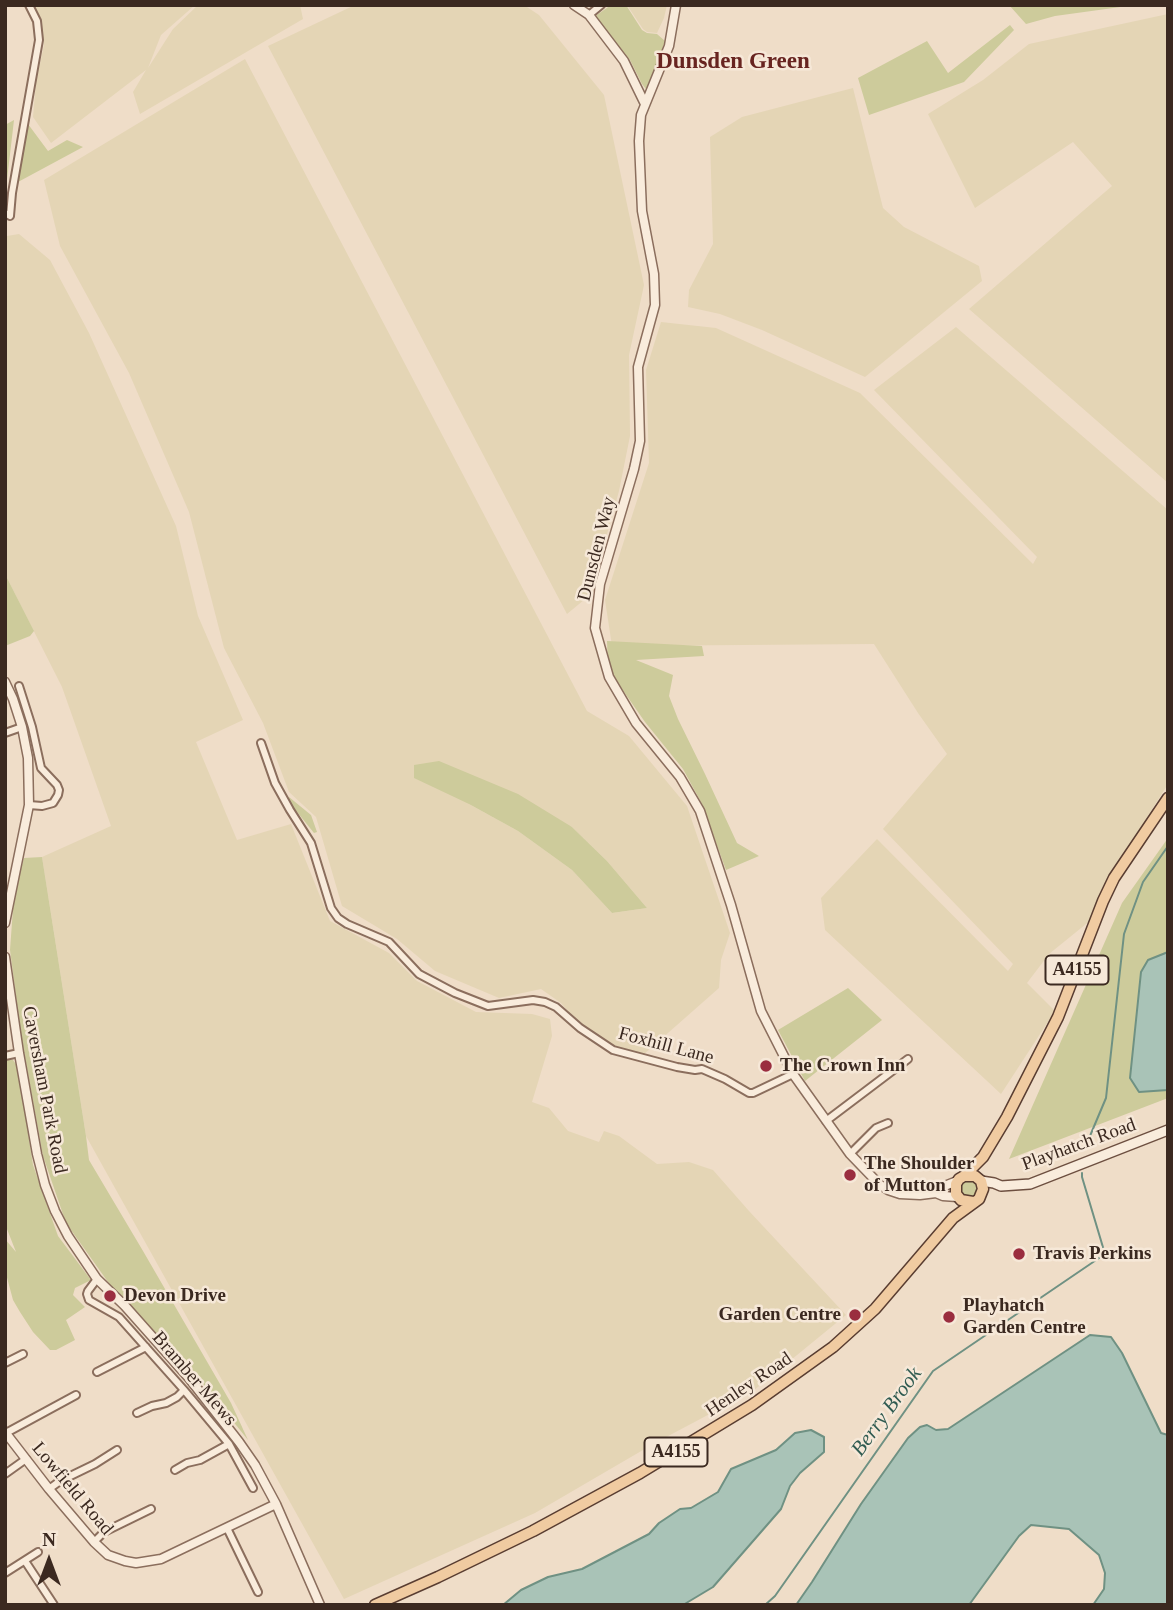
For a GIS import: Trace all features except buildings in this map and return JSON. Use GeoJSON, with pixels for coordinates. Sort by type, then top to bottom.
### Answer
{"type":"FeatureCollection","features":[{"type":"Feature","properties":{"kind":"main road","name":"A4155"},"geometry":{"type":"LineString","coordinates":[[960,1178],[983,1157],[1007,1116],[1058,1017],[1114,878],[1168,798]]}},
{"type":"Feature","properties":{"kind":"main road","name":"Playhatch Road"},"geometry":{"type":"LineString","coordinates":[[980,1181],[1001,1186],[1030,1184],[1168,1130]]}},
{"type":"Feature","properties":{"kind":"main road","name":"A4155"},"geometry":{"type":"LineString","coordinates":[[980,1181],[983,1157]]}},
{"type":"Feature","properties":{"kind":"main road"},"geometry":{"type":"LineString","coordinates":[[971,1175],[980,1181],[983,1189],[977,1199],[965,1202],[958,1197],[955,1191],[960,1178],[971,1175]]}},
{"type":"Feature","properties":{"kind":"main road","name":"Playhatch Road"},"geometry":{"type":"LineString","coordinates":[[977,1199],[1001,1186]]}},
{"type":"Feature","properties":{"kind":"main road","name":"Henley Road"},"geometry":{"type":"LineString","coordinates":[[953,1218],[958,1197]]}},
{"type":"Feature","properties":{"kind":"main road","name":"Henley Road"},"geometry":{"type":"LineString","coordinates":[[375,1605],[544,1525],[652,1466],[807,1368],[875,1309],[953,1218],[977,1199]]}},
{"type":"Feature","properties":{"kind":"street"},"geometry":{"type":"LineString","coordinates":[[8,215],[39,40],[37,22],[29,5]]}},
{"type":"Feature","properties":{"kind":"street"},"geometry":{"type":"LineString","coordinates":[[574,5],[589,15],[628,66],[645,104]]}},
{"type":"Feature","properties":{"kind":"street"},"geometry":{"type":"LineString","coordinates":[[589,15],[601,5]]}},
{"type":"Feature","properties":{"kind":"street","name":"Dunsden Way"},"geometry":{"type":"LineString","coordinates":[[676,5],[669,46],[641,115],[639,141],[642,211],[654,274],[655,306],[638,367],[640,441],[600,584],[595,628],[609,677],[636,723],[680,777],[701,811],[761,1011],[793,1074],[850,1154],[871,1177],[888,1190],[906,1195],[936,1193],[958,1197]]}},
{"type":"Feature","properties":{"kind":"street"},"geometry":{"type":"LineString","coordinates":[[5,682],[22,727],[28,758],[29,805],[5,923]]}},
{"type":"Feature","properties":{"kind":"street"},"geometry":{"type":"LineString","coordinates":[[22,689],[41,768],[59,790],[53,803],[29,805]]}},
{"type":"Feature","properties":{"kind":"street"},"geometry":{"type":"LineString","coordinates":[[5,733],[22,727]]}},
{"type":"Feature","properties":{"kind":"street","name":"Foxhill Lane"},"geometry":{"type":"LineString","coordinates":[[261,743],[275,783],[311,843],[331,908],[338,918],[347,924],[389,942],[419,974],[488,1006],[533,1000],[545,1002],[556,1007],[613,1051],[677,1067],[702,1069],[750,1093],[793,1074]]}},
{"type":"Feature","properties":{"kind":"street","name":"Caversham Park Road"},"geometry":{"type":"LineString","coordinates":[[5,957],[37,1154],[55,1211],[97,1279],[125,1306],[223,1420],[254,1465],[276,1504],[321,1603]]}},
{"type":"Feature","properties":{"kind":"street"},"geometry":{"type":"LineString","coordinates":[[5,1056],[19,1053]]}},
{"type":"Feature","properties":{"kind":"street"},"geometry":{"type":"LineString","coordinates":[[826,1121],[908,1059]]}},
{"type":"Feature","properties":{"kind":"street"},"geometry":{"type":"LineString","coordinates":[[850,1154],[876,1128],[888,1123]]}},
{"type":"Feature","properties":{"kind":"street","name":"Dunsden Way"},"geometry":{"type":"LineString","coordinates":[[936,1193],[960,1178]]}},
{"type":"Feature","properties":{"kind":"street","name":"Bramber Mews"},"geometry":{"type":"LineString","coordinates":[[97,1279],[88,1291],[89,1300],[119,1317],[184,1390],[229,1444],[253,1488]]}},
{"type":"Feature","properties":{"kind":"street"},"geometry":{"type":"LineString","coordinates":[[97,1372],[146,1347]]}},
{"type":"Feature","properties":{"kind":"street"},"geometry":{"type":"LineString","coordinates":[[5,1363],[23,1354]]}},
{"type":"Feature","properties":{"kind":"street"},"geometry":{"type":"LineString","coordinates":[[137,1413],[152,1406],[166,1404],[184,1390]]}},
{"type":"Feature","properties":{"kind":"street"},"geometry":{"type":"LineString","coordinates":[[6,1433],[76,1395]]}},
{"type":"Feature","properties":{"kind":"street","name":"Lowfield Road"},"geometry":{"type":"LineString","coordinates":[[6,1433],[94,1542],[116,1559],[136,1563],[161,1559],[276,1504]]}},
{"type":"Feature","properties":{"kind":"street","name":"Bramber Mews"},"geometry":{"type":"LineString","coordinates":[[175,1470],[229,1444]]}},
{"type":"Feature","properties":{"kind":"street"},"geometry":{"type":"LineString","coordinates":[[49,1489],[117,1450]]}},
{"type":"Feature","properties":{"kind":"street"},"geometry":{"type":"LineString","coordinates":[[5,1474],[26,1458]]}},
{"type":"Feature","properties":{"kind":"street"},"geometry":{"type":"LineString","coordinates":[[94,1542],[104,1532],[151,1509]]}},
{"type":"Feature","properties":{"kind":"street"},"geometry":{"type":"LineString","coordinates":[[227,1528],[258,1592]]}},
{"type":"Feature","properties":{"kind":"street"},"geometry":{"type":"LineString","coordinates":[[5,1573],[38,1552]]}},
{"type":"Feature","properties":{"kind":"street"},"geometry":{"type":"LineString","coordinates":[[25,1561],[54,1605]]}},
{"type":"Feature","properties":{"kind":"shaded area"},"geometry":{"type":"Polygon","coordinates":[[[33,5],[195,5],[161,35],[148,68],[173,29],[198,5],[300,5],[303,19],[140,114],[133,92],[146,70],[51,143],[33,117],[36,82],[44,45],[41,23],[33,5]]]}},
{"type":"Feature","properties":{"kind":"shaded area"},"geometry":{"type":"Polygon","coordinates":[[[355,5],[524,5],[539,15],[604,95],[644,285],[629,355],[630,436],[619,491],[590,595],[567,614],[268,46],[355,5]]]}},
{"type":"Feature","properties":{"kind":"shaded area","name":"Dunsden Green"},"geometry":{"type":"Polygon","coordinates":[[[611,5],[626,5],[642,30],[657,34],[665,41],[649,89],[642,84],[630,60],[594,17],[611,5]]]}},
{"type":"Feature","properties":{"kind":"shaded area"},"geometry":{"type":"Polygon","coordinates":[[[627,5],[667,5],[657,33],[643,29],[627,5]]]}},
{"type":"Feature","properties":{"kind":"shaded area"},"geometry":{"type":"Polygon","coordinates":[[[1009,5],[1135,5],[1055,16],[1026,24],[1009,5]]]}},
{"type":"Feature","properties":{"kind":"shaded area"},"geometry":{"type":"Polygon","coordinates":[[[1168,14],[1168,483],[969,309],[1112,186],[1073,142],[975,208],[928,114],[983,80],[1029,44],[1168,14]]]}},
{"type":"Feature","properties":{"kind":"shaded area"},"geometry":{"type":"Polygon","coordinates":[[[1010,25],[1014,30],[964,82],[869,115],[858,78],[927,41],[948,73],[1010,25]]]}},
{"type":"Feature","properties":{"kind":"shaded area"},"geometry":{"type":"Polygon","coordinates":[[[245,59],[587,711],[629,736],[687,806],[730,933],[721,960],[719,988],[643,1055],[614,1046],[575,1019],[561,1003],[541,989],[499,998],[435,971],[397,939],[342,906],[316,817],[289,792],[263,723],[224,648],[189,512],[129,373],[60,246],[44,180],[245,59]],[[469,804],[518,831],[572,870],[612,913],[647,908],[607,861],[572,827],[469,804]]]}},
{"type":"Feature","properties":{"kind":"shaded area"},"geometry":{"type":"Polygon","coordinates":[[[853,88],[883,208],[904,227],[979,266],[982,281],[865,377],[762,330],[720,314],[688,307],[689,290],[713,244],[710,137],[742,117],[853,88]]]}},
{"type":"Feature","properties":{"kind":"shaded area"},"geometry":{"type":"Polygon","coordinates":[[[14,120],[5,197],[5,125],[14,120]]]}},
{"type":"Feature","properties":{"kind":"shaded area"},"geometry":{"type":"Polygon","coordinates":[[[25,120],[48,151],[67,140],[83,147],[18,182],[25,120]]]}},
{"type":"Feature","properties":{"kind":"shaded area"},"geometry":{"type":"Polygon","coordinates":[[[19,234],[50,260],[89,333],[176,526],[198,616],[243,720],[196,742],[237,840],[291,824],[330,921],[389,953],[417,981],[476,1012],[532,1014],[550,1019],[552,1036],[532,1102],[549,1108],[568,1131],[599,1142],[604,1131],[619,1136],[657,1164],[689,1162],[713,1170],[846,1315],[753,1391],[655,1443],[535,1513],[344,1599],[86,1136],[42,857],[111,826],[62,687],[5,574],[5,238],[19,234]]]}},
{"type":"Feature","properties":{"kind":"shaded area"},"geometry":{"type":"Polygon","coordinates":[[[661,322],[716,328],[860,393],[1033,564],[1037,557],[874,390],[956,327],[1168,510],[1168,784],[1109,878],[1091,920],[1049,954],[1027,983],[1055,1011],[1001,1094],[825,930],[821,898],[877,839],[1008,971],[1013,964],[883,829],[947,754],[874,644],[612,646],[605,600],[649,463],[646,370],[661,322]]]}},
{"type":"Feature","properties":{"kind":"shaded area"},"geometry":{"type":"Polygon","coordinates":[[[5,574],[34,631],[30,636],[5,646],[5,574]]]}},
{"type":"Feature","properties":{"kind":"shaded area"},"geometry":{"type":"Polygon","coordinates":[[[607,641],[702,646],[704,656],[636,660],[673,675],[669,696],[678,719],[737,843],[759,856],[726,870],[702,804],[683,769],[645,722],[608,669],[607,641]]]}},
{"type":"Feature","properties":{"kind":"shaded area"},"geometry":{"type":"Polygon","coordinates":[[[439,761],[518,794],[572,827],[607,861],[647,908],[612,913],[572,870],[518,831],[414,778],[414,765],[439,761]]]}},
{"type":"Feature","properties":{"kind":"shaded area"},"geometry":{"type":"Polygon","coordinates":[[[289,797],[311,815],[317,832],[314,833],[289,802],[289,797]]]}},
{"type":"Feature","properties":{"kind":"shaded area"},"geometry":{"type":"Polygon","coordinates":[[[1168,838],[1168,1098],[1009,1159],[1122,903],[1168,838]]]}},
{"type":"Feature","properties":{"kind":"shaded area"},"geometry":{"type":"Polygon","coordinates":[[[42,857],[89,1160],[231,1403],[248,1440],[200,1380],[113,1289],[66,1223],[43,1156],[21,1035],[10,950],[14,895],[24,858],[42,857]]]}},
{"type":"Feature","properties":{"kind":"shaded area"},"geometry":{"type":"Polygon","coordinates":[[[1168,952],[1168,1090],[1139,1092],[1130,1078],[1141,972],[1148,960],[1168,952]]]}},
{"type":"Feature","properties":{"kind":"shaded area"},"geometry":{"type":"Polygon","coordinates":[[[848,988],[882,1020],[805,1081],[778,1030],[848,988]]]}},
{"type":"Feature","properties":{"kind":"shaded area"},"geometry":{"type":"Polygon","coordinates":[[[5,1059],[13,1060],[18,1067],[33,1165],[58,1236],[91,1280],[75,1288],[73,1295],[85,1307],[66,1320],[75,1340],[56,1350],[50,1350],[33,1332],[20,1312],[13,1300],[5,1270],[5,1239],[16,1252],[5,1224],[5,1059]]]}},
{"type":"Feature","properties":{"kind":"shaded area"},"geometry":{"type":"Polygon","coordinates":[[[966,1181],[972,1181],[977,1189],[975,1195],[966,1197],[961,1192],[961,1186],[966,1181]]]}},
{"type":"Feature","properties":{"kind":"shaded area"},"geometry":{"type":"Polygon","coordinates":[[[1090,1335],[1111,1337],[1122,1353],[1161,1433],[1168,1435],[1168,1605],[1093,1605],[1104,1589],[1105,1573],[1099,1555],[1069,1529],[1031,1525],[1019,1536],[969,1605],[796,1605],[861,1504],[908,1438],[920,1427],[927,1425],[936,1430],[948,1429],[1090,1335]]]}},
{"type":"Feature","properties":{"kind":"shaded area"},"geometry":{"type":"Polygon","coordinates":[[[811,1430],[824,1437],[824,1452],[800,1473],[790,1486],[781,1509],[713,1587],[683,1605],[503,1605],[521,1590],[548,1577],[582,1569],[649,1534],[659,1523],[680,1509],[691,1508],[718,1492],[731,1469],[776,1450],[795,1433],[811,1430]]]}},
{"type":"Feature","properties":{"kind":"waterway","name":"Berry Brook"},"geometry":{"type":"LineString","coordinates":[[1087,1143],[1106,1098],[1124,934],[1143,882],[1168,846]]}},
{"type":"Feature","properties":{"kind":"waterway","name":"Berry Brook"},"geometry":{"type":"LineString","coordinates":[[765,1605],[775,1596],[933,1371],[1105,1254],[1082,1173]]}},
{"type":"Feature","properties":{"kind":"place","name":"The Crown Inn"},"geometry":{"type":"Point","coordinates":[766,1066]}},
{"type":"Feature","properties":{"kind":"place","name":"The Shoulder of Mutton"},"geometry":{"type":"Point","coordinates":[850,1175]}},
{"type":"Feature","properties":{"kind":"place","name":"Travis Perkins"},"geometry":{"type":"Point","coordinates":[1019,1254]}},
{"type":"Feature","properties":{"kind":"place","name":"Devon Drive"},"geometry":{"type":"Point","coordinates":[110,1296]}},
{"type":"Feature","properties":{"kind":"place","name":"Garden Centre"},"geometry":{"type":"Point","coordinates":[855,1315]}},
{"type":"Feature","properties":{"kind":"place","name":"Playhatch Garden Centre"},"geometry":{"type":"Point","coordinates":[949,1317]}},
{"type":"Feature","properties":{"kind":"district","name":"Dunsden Green"},"geometry":{"type":"Point","coordinates":[733,62]}}]}
